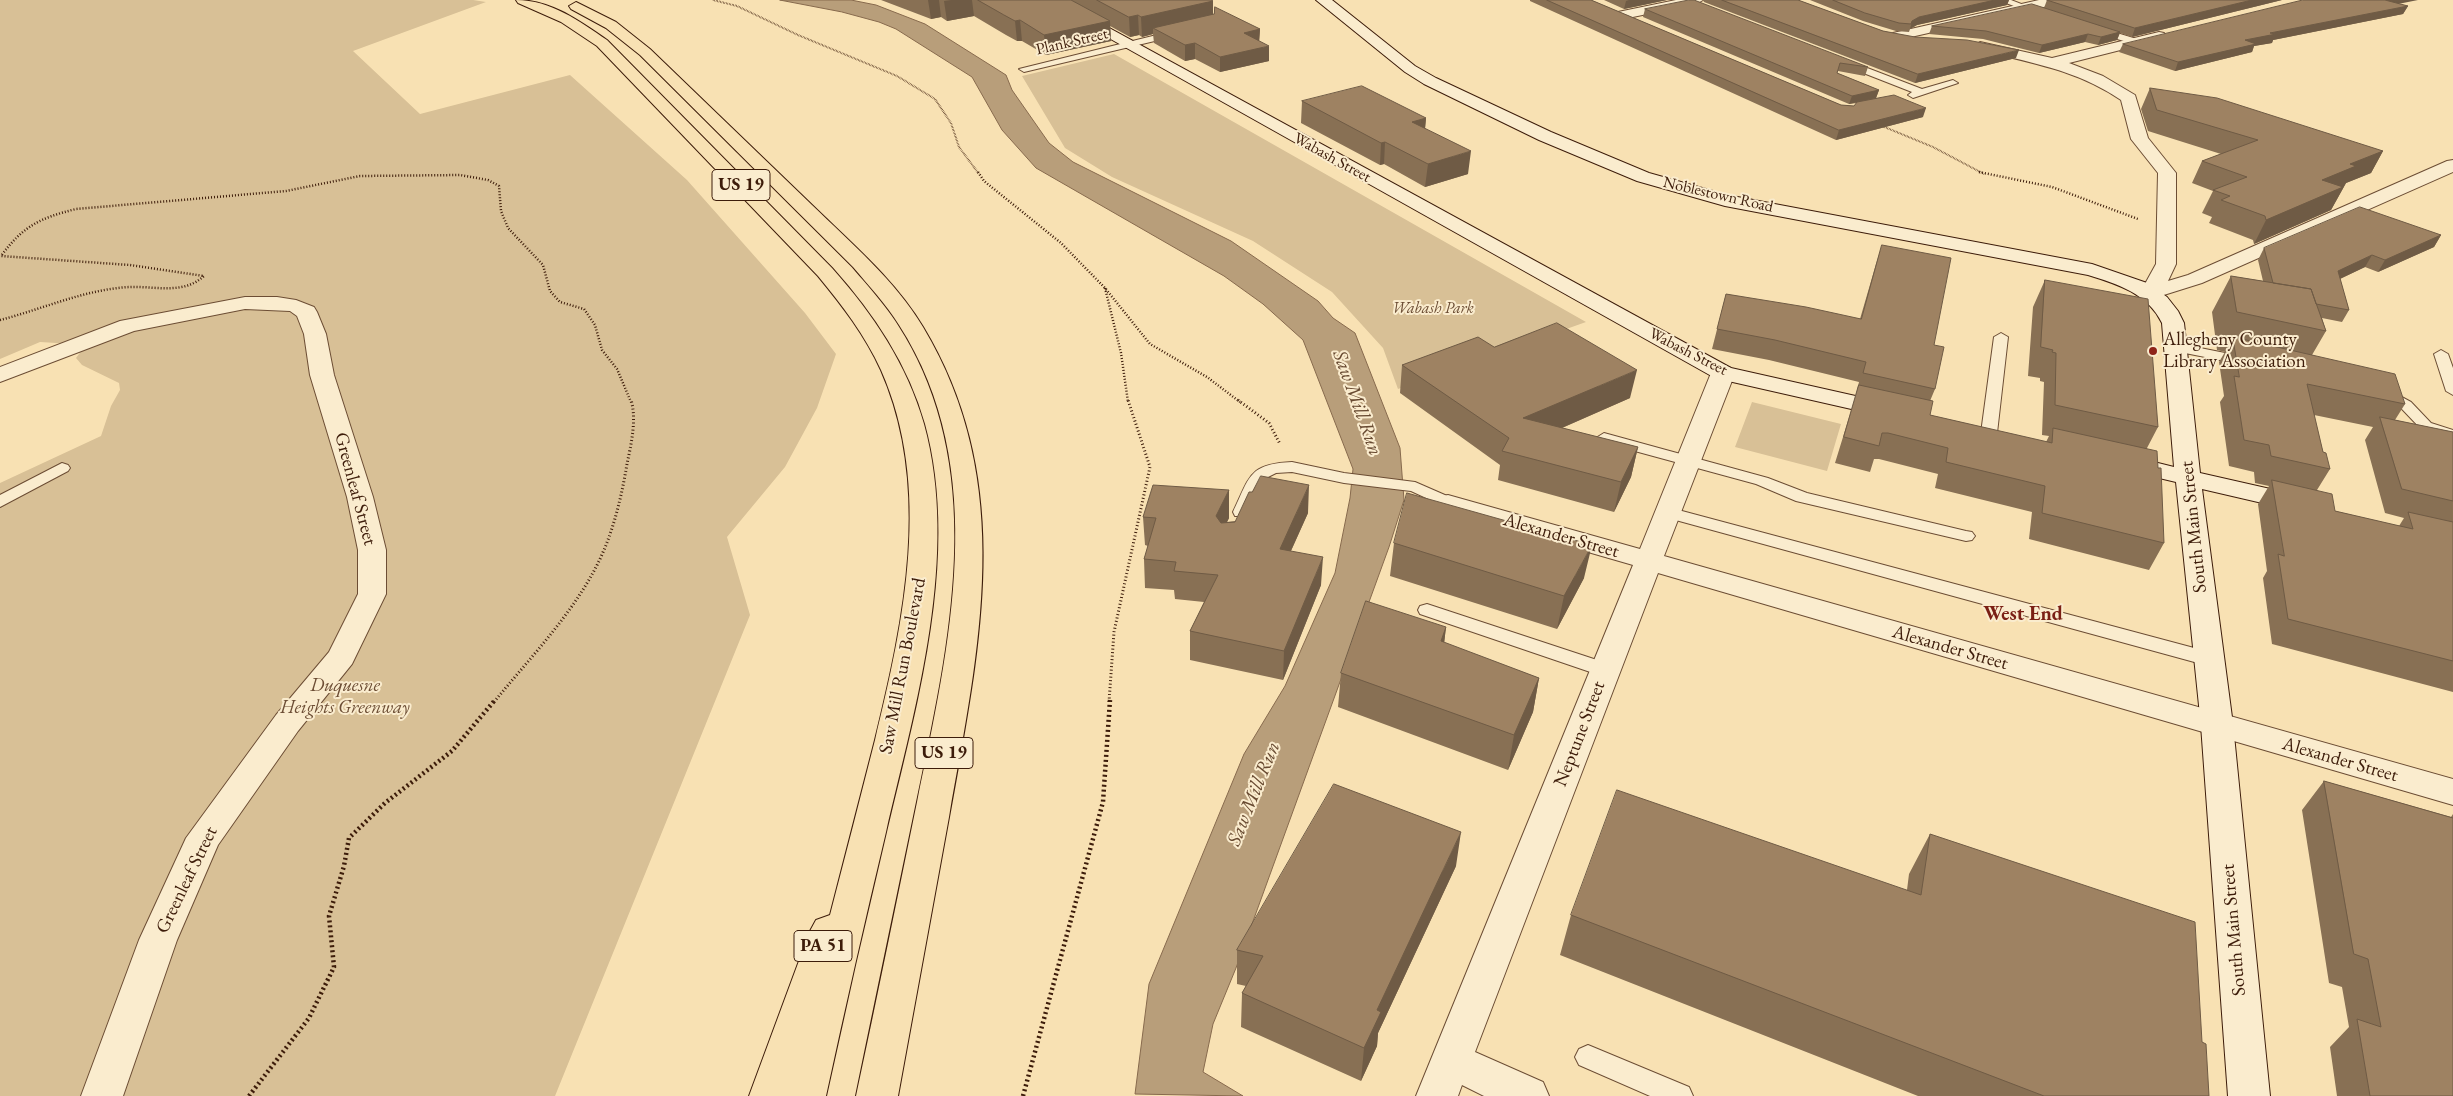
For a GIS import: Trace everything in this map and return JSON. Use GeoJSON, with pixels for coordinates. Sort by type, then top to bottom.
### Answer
{"type":"FeatureCollection","features":[{"type":"Feature","properties":{"kind":"highway","name":"Saw Mill Run Boulevard"},"geometry":{"type":"LineString","coordinates":[[523,0],[586,30],[618,58],[825,272],[851,302],[874,336],[893,373],[908,416],[917,458],[922,504],[923,556],[916,618],[902,690],[804,1096]]}},
{"type":"Feature","properties":{"kind":"highway","name":"US 19"},"geometry":{"type":"LineString","coordinates":[[561,0],[610,25],[645,52],[860,262],[887,293],[911,327],[933,365],[951,409],[961,451],[969,499],[972,552],[968,616],[957,688],[877,1096]]}},
{"type":"Feature","properties":{"kind":"highway","name":"PA 51"},"geometry":{"type":"LineString","coordinates":[[770,1096],[877,796]]}},
{"type":"Feature","properties":{"kind":"street","name":"Noblestown Road"},"geometry":{"type":"LineString","coordinates":[[1323,0],[1410,69],[1430,81],[1545,136],[1643,177],[1725,200],[2092,270],[2121,279],[2151,292]]}},
{"type":"Feature","properties":{"kind":"street"},"geometry":{"type":"LineString","coordinates":[[1944,42],[1915,41],[1889,35],[2057,0]]}},
{"type":"Feature","properties":{"kind":"street","name":"Wabash Street"},"geometry":{"type":"LineString","coordinates":[[1058,1],[1126,45],[1723,373],[1911,415]]}},
{"type":"Feature","properties":{"kind":"street"},"geometry":{"type":"LineString","coordinates":[[1623,15],[1698,3]]}},
{"type":"Feature","properties":{"kind":"street"},"geometry":{"type":"LineString","coordinates":[[1605,8],[1650,26]]}},
{"type":"Feature","properties":{"kind":"street"},"geometry":{"type":"LineString","coordinates":[[2049,63],[2174,33]]}},
{"type":"Feature","properties":{"kind":"street"},"geometry":{"type":"LineString","coordinates":[[1963,43],[1989,47],[2049,63],[2100,80],[2129,98],[2134,123],[2140,139],[2167,173],[2166,264],[2151,292]]}},
{"type":"Feature","properties":{"kind":"street"},"geometry":{"type":"LineString","coordinates":[[2151,292],[2195,279],[2453,165]]}},
{"type":"Feature","properties":{"kind":"street","name":"South Main Street"},"geometry":{"type":"LineString","coordinates":[[2151,292],[2168,312],[2173,323],[2188,477],[2217,725],[2219,767],[2248,1096]]}},
{"type":"Feature","properties":{"kind":"street","name":"Greenleaf Street"},"geometry":{"type":"LineString","coordinates":[[0,375],[128,326],[245,303],[277,303],[296,306],[306,312],[315,334],[322,375],[360,497],[372,550],[372,594],[341,657],[288,723],[203,838],[158,940],[102,1096]]}},
{"type":"Feature","properties":{"kind":"street","name":"Neptune Street"},"geometry":{"type":"LineString","coordinates":[[1444,1079],[1647,561],[1723,373]]}},
{"type":"Feature","properties":{"kind":"street"},"geometry":{"type":"LineString","coordinates":[[2103,458],[2322,509]]}},
{"type":"Feature","properties":{"kind":"street","name":"Alexander Street"},"geometry":{"type":"LineString","coordinates":[[1448,503],[2453,792]]}},
{"type":"Feature","properties":{"kind":"street"},"geometry":{"type":"LineString","coordinates":[[1444,1079],[1528,1096]]}},
{"type":"Feature","properties":{"kind":"lane"},"geometry":{"type":"LineString","coordinates":[[2002,0],[2052,16]]}},
{"type":"Feature","properties":{"kind":"lane"},"geometry":{"type":"LineString","coordinates":[[2090,27],[2137,42]]}},
{"type":"Feature","properties":{"kind":"lane","name":"Plank Street"},"geometry":{"type":"LineString","coordinates":[[1024,69],[1183,32]]}},
{"type":"Feature","properties":{"kind":"lane"},"geometry":{"type":"LineString","coordinates":[[1833,58],[1923,93]]}},
{"type":"Feature","properties":{"kind":"lane"},"geometry":{"type":"LineString","coordinates":[[1899,99],[1954,83]]}},
{"type":"Feature","properties":{"kind":"lane"},"geometry":{"type":"LineString","coordinates":[[1989,432],[2001,337]]}},
{"type":"Feature","properties":{"kind":"lane"},"geometry":{"type":"LineString","coordinates":[[2175,347],[2258,363]]}},
{"type":"Feature","properties":{"kind":"lane"},"geometry":{"type":"LineString","coordinates":[[2441,354],[2453,390]]}},
{"type":"Feature","properties":{"kind":"lane"},"geometry":{"type":"LineString","coordinates":[[2370,388],[2391,396],[2406,405],[2426,426],[2453,435]]}},
{"type":"Feature","properties":{"kind":"lane"},"geometry":{"type":"LineString","coordinates":[[1604,438],[1762,481],[1802,497],[1966,536]]}},
{"type":"Feature","properties":{"kind":"lane"},"geometry":{"type":"LineString","coordinates":[[1234,528],[1259,475],[1273,468],[1292,467],[1344,478],[1414,487],[1448,503]]}},
{"type":"Feature","properties":{"kind":"lane"},"geometry":{"type":"LineString","coordinates":[[0,502],[62,468]]}},
{"type":"Feature","properties":{"kind":"lane"},"geometry":{"type":"LineString","coordinates":[[1667,512],[2209,659]]}},
{"type":"Feature","properties":{"kind":"lane"},"geometry":{"type":"LineString","coordinates":[[1427,610],[1605,670]]}},
{"type":"Feature","properties":{"kind":"lane"},"geometry":{"type":"LineString","coordinates":[[1588,1057],[1680,1096]]}},
{"type":"Feature","properties":{"kind":"path"},"geometry":{"type":"LineString","coordinates":[[713,0],[737,6],[798,35],[897,76],[935,98],[951,123],[959,147],[984,181],[1061,243],[1105,288],[1150,344],[1207,377],[1269,423],[1292,467]]}},
{"type":"Feature","properties":{"kind":"path"},"geometry":{"type":"LineString","coordinates":[[1880,125],[1933,147],[1980,172],[2052,187],[2146,222],[2141,232],[2166,240]]}},
{"type":"Feature","properties":{"kind":"path"},"geometry":{"type":"LineString","coordinates":[[1023,1096],[1103,802],[1114,632],[1150,467],[1128,402],[1121,353],[1105,288]]}},
{"type":"Feature","properties":{"kind":"green space","name":"Duquesne Heights Greenway"},"geometry":{"type":"Polygon","coordinates":[[[0,0],[473,0],[486,2],[353,51],[420,114],[570,75],[687,180],[805,313],[836,354],[817,408],[785,467],[727,537],[750,615],[555,1096],[0,1096],[0,483],[101,436],[111,406],[120,390],[119,383],[82,365],[76,358],[89,345],[40,342],[0,359],[0,0]]]}},
{"type":"Feature","properties":{"kind":"green space","name":"Wabash Park"},"geometry":{"type":"Polygon","coordinates":[[[1114,54],[1586,322],[1398,389],[1383,348],[1332,292],[1253,241],[1112,177],[1065,148],[1022,76],[1114,54]]]}},
{"type":"Feature","properties":{"kind":"green space"},"geometry":{"type":"Polygon","coordinates":[[[1752,402],[1841,424],[1827,471],[1735,447],[1752,402]]]}},
{"type":"Feature","properties":{"kind":"water","name":"Saw Mill Run"},"geometry":{"type":"Polygon","coordinates":[[[780,0],[851,0],[876,5],[925,24],[1006,75],[1012,90],[1049,143],[1073,162],[1231,241],[1318,301],[1333,318],[1355,333],[1400,448],[1404,500],[1389,547],[1236,968],[1213,1024],[1203,1072],[1243,1096],[1135,1094],[1149,984],[1244,754],[1285,686],[1335,573],[1350,498],[1353,469],[1303,340],[1263,304],[1224,276],[1036,168],[1002,130],[972,77],[896,29],[879,22],[842,12],[780,0]]]}},
{"type":"Feature","properties":{"kind":"building"},"geometry":{"type":"Polygon","coordinates":[[[978,0],[1071,0],[1110,21],[1044,35],[1020,20],[1015,21],[978,0]]]}},
{"type":"Feature","properties":{"kind":"building"},"geometry":{"type":"Polygon","coordinates":[[[1097,0],[1213,1],[1141,17],[1138,15],[1129,17],[1097,0]]]}},
{"type":"Feature","properties":{"kind":"building"},"geometry":{"type":"Polygon","coordinates":[[[1547,0],[1591,0],[1841,105],[1854,106],[1857,102],[1894,95],[1926,108],[1839,130],[1547,0]]]}},
{"type":"Feature","properties":{"kind":"building"},"geometry":{"type":"Polygon","coordinates":[[[1694,0],[1868,67],[1840,63],[1837,73],[1879,90],[1852,96],[1645,9],[1694,0]]]}},
{"type":"Feature","properties":{"kind":"building"},"geometry":{"type":"Polygon","coordinates":[[[1722,0],[1798,0],[1883,31],[1915,37],[1967,40],[2019,50],[1918,74],[1722,0]]]}},
{"type":"Feature","properties":{"kind":"building"},"geometry":{"type":"Polygon","coordinates":[[[1833,0],[1995,0],[1919,17],[1912,21],[1911,24],[1899,23],[1865,13],[1833,0]]]}},
{"type":"Feature","properties":{"kind":"building"},"geometry":{"type":"Polygon","coordinates":[[[2047,0],[2252,0],[2135,28],[2047,0]]]}},
{"type":"Feature","properties":{"kind":"building"},"geometry":{"type":"Polygon","coordinates":[[[2303,0],[2385,0],[2408,6],[2270,33],[2276,34],[2245,40],[2256,44],[2178,62],[2123,44],[2303,0]]]}},
{"type":"Feature","properties":{"kind":"building"},"geometry":{"type":"Polygon","coordinates":[[[2032,4],[2120,32],[2101,37],[2088,34],[2042,45],[1986,31],[1932,26],[2032,4]]]}},
{"type":"Feature","properties":{"kind":"building"},"geometry":{"type":"Polygon","coordinates":[[[1215,7],[1260,29],[1244,33],[1269,46],[1220,57],[1195,43],[1185,45],[1153,28],[1214,14],[1215,7]]]}},
{"type":"Feature","properties":{"kind":"building"},"geometry":{"type":"Polygon","coordinates":[[[1362,86],[1426,118],[1412,122],[1471,151],[1428,164],[1385,142],[1381,143],[1302,101],[1362,86]]]}},
{"type":"Feature","properties":{"kind":"building"},"geometry":{"type":"Polygon","coordinates":[[[2150,88],[2217,98],[2383,151],[2350,164],[2356,166],[2322,180],[2343,187],[2266,220],[2265,216],[2221,200],[2230,196],[2213,190],[2247,177],[2202,161],[2258,140],[2157,110],[2150,88]]]}},
{"type":"Feature","properties":{"kind":"building"},"geometry":{"type":"Polygon","coordinates":[[[2360,207],[2441,235],[2385,260],[2372,255],[2338,271],[2349,310],[2316,304],[2311,289],[2273,283],[2264,248],[2360,207]]]}},
{"type":"Feature","properties":{"kind":"building"},"geometry":{"type":"Polygon","coordinates":[[[1882,245],[1951,258],[1934,345],[1944,347],[1935,389],[1863,373],[1866,362],[1775,340],[1717,329],[1726,294],[1806,307],[1861,319],[1882,245]]]}},
{"type":"Feature","properties":{"kind":"building"},"geometry":{"type":"Polygon","coordinates":[[[2231,276],[2311,289],[2326,331],[2237,312],[2231,276]]]}},
{"type":"Feature","properties":{"kind":"building"},"geometry":{"type":"Polygon","coordinates":[[[2045,280],[2148,299],[2158,427],[2055,405],[2056,353],[2052,352],[2053,350],[2041,347],[2045,280]]]}},
{"type":"Feature","properties":{"kind":"building"},"geometry":{"type":"Polygon","coordinates":[[[1557,323],[1637,370],[1523,418],[1638,447],[1621,482],[1502,451],[1509,438],[1402,365],[1478,337],[1494,347],[1557,323]]]}},
{"type":"Feature","properties":{"kind":"building"},"geometry":{"type":"Polygon","coordinates":[[[2233,337],[2395,374],[2405,404],[2307,384],[2323,452],[2326,453],[2330,469],[2271,456],[2269,445],[2244,440],[2234,376],[2239,377],[2233,337]]]}},
{"type":"Feature","properties":{"kind":"building"},"geometry":{"type":"Polygon","coordinates":[[[1859,385],[1933,401],[1930,415],[2052,443],[2053,428],[2157,451],[2158,468],[2161,468],[2164,543],[2042,513],[2045,486],[1946,462],[1948,448],[1888,433],[1882,433],[1879,446],[1844,437],[1859,385]]]}},
{"type":"Feature","properties":{"kind":"building"},"geometry":{"type":"Polygon","coordinates":[[[2380,417],[2453,432],[2453,501],[2402,489],[2380,417]]]}},
{"type":"Feature","properties":{"kind":"building"},"geometry":{"type":"Polygon","coordinates":[[[1261,476],[1309,485],[1280,549],[1323,557],[1284,651],[1190,631],[1218,575],[1174,571],[1176,562],[1144,559],[1156,518],[1143,517],[1153,485],[1229,490],[1216,516],[1221,523],[1235,522],[1249,492],[1252,492],[1261,476]]]}},
{"type":"Feature","properties":{"kind":"building"},"geometry":{"type":"Polygon","coordinates":[[[2272,480],[2332,494],[2335,511],[2413,529],[2408,512],[2453,522],[2453,661],[2288,619],[2278,554],[2284,556],[2272,480]]]}},
{"type":"Feature","properties":{"kind":"building"},"geometry":{"type":"Polygon","coordinates":[[[1407,493],[1592,545],[1564,596],[1394,543],[1407,493]]]}},
{"type":"Feature","properties":{"kind":"building"},"geometry":{"type":"Polygon","coordinates":[[[1366,601],[1446,627],[1441,641],[1539,678],[1514,735],[1341,673],[1366,601]]]}},
{"type":"Feature","properties":{"kind":"building"},"geometry":{"type":"Polygon","coordinates":[[[2324,781],[2453,818],[2453,1096],[2370,1096],[2357,1019],[2381,1027],[2368,959],[2354,954],[2324,781]]]}},
{"type":"Feature","properties":{"kind":"building"},"geometry":{"type":"Polygon","coordinates":[[[1334,784],[1461,832],[1377,1010],[1381,1012],[1364,1048],[1242,993],[1263,956],[1237,950],[1334,784]]]}},
{"type":"Feature","properties":{"kind":"building"},"geometry":{"type":"Polygon","coordinates":[[[1617,790],[1921,895],[1930,834],[2195,922],[2202,1042],[2206,1044],[2209,1096],[2044,1096],[1571,915],[1617,790]]]}},
{"type":"Feature","properties":{"kind":"place","name":"Allegheny County Library Association"},"geometry":{"type":"Point","coordinates":[2153,351]}},
{"type":"Feature","properties":{"kind":"district","name":"West End"},"geometry":{"type":"Point","coordinates":[2023,615]}}]}
